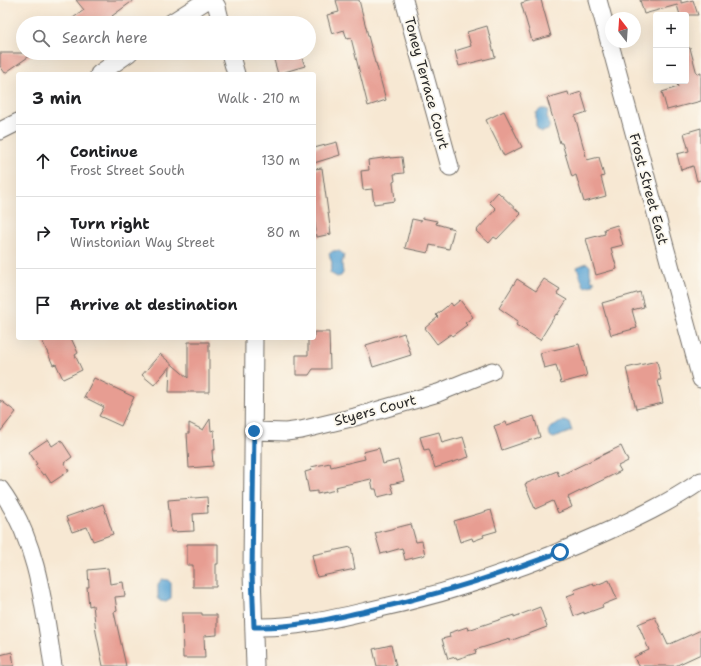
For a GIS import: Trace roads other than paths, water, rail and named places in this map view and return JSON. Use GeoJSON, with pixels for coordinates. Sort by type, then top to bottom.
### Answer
{"type":"FeatureCollection","features":[{"type":"Feature","properties":{"kind":"street"},"geometry":{"type":"LineString","coordinates":[[182,16],[207,0]]}},
{"type":"Feature","properties":{"kind":"street"},"geometry":{"type":"LineString","coordinates":[[213,0],[219,16]]}},
{"type":"Feature","properties":{"kind":"street","name":"Toney Terrace Court"},"geometry":{"type":"LineString","coordinates":[[404,0],[450,167]]}},
{"type":"Feature","properties":{"kind":"street","name":"Frost Street East"},"geometry":{"type":"LineString","coordinates":[[598,0],[701,379]]}},
{"type":"Feature","properties":{"kind":"street"},"geometry":{"type":"LineString","coordinates":[[102,72],[119,60]]}},
{"type":"Feature","properties":{"kind":"street"},"geometry":{"type":"LineString","coordinates":[[232,60],[235,72]]}},
{"type":"Feature","properties":{"kind":"street"},"geometry":{"type":"LineString","coordinates":[[0,131],[16,123]]}},
{"type":"Feature","properties":{"kind":"street"},"geometry":{"type":"LineString","coordinates":[[254,340],[252,574],[255,666]]}},
{"type":"Feature","properties":{"kind":"street","name":"Styers Court"},"geometry":{"type":"LineString","coordinates":[[254,431],[286,432],[301,430],[356,417],[438,393],[492,372]]}},
{"type":"Feature","properties":{"kind":"street"},"geometry":{"type":"LineString","coordinates":[[254,627],[290,626],[409,602],[509,571],[560,552],[637,518],[683,493],[701,481]]}},
{"type":"Feature","properties":{"kind":"street"},"geometry":{"type":"LineString","coordinates":[[0,489],[11,505],[22,527],[39,580],[53,666]]}},
{"type":"Feature","properties":{"kind":"water"},"geometry":{"type":"Polygon","coordinates":[[[541,109],[548,110],[547,118],[550,125],[548,130],[542,132],[539,131],[536,126],[536,113],[541,109]]]}},
{"type":"Feature","properties":{"kind":"water"},"geometry":{"type":"Polygon","coordinates":[[[333,251],[339,251],[344,255],[342,264],[343,273],[341,276],[337,277],[330,273],[332,263],[329,254],[333,251]]]}},
{"type":"Feature","properties":{"kind":"water"},"geometry":{"type":"Polygon","coordinates":[[[587,263],[590,266],[592,281],[594,280],[594,283],[593,285],[584,287],[577,267],[587,263]]]}},
{"type":"Feature","properties":{"kind":"water"},"geometry":{"type":"Polygon","coordinates":[[[563,421],[569,422],[572,431],[554,438],[551,437],[548,432],[550,428],[563,421]]]}},
{"type":"Feature","properties":{"kind":"water"},"geometry":{"type":"Polygon","coordinates":[[[162,579],[168,580],[171,583],[171,599],[166,602],[160,601],[158,597],[158,584],[162,579]]]}}]}
